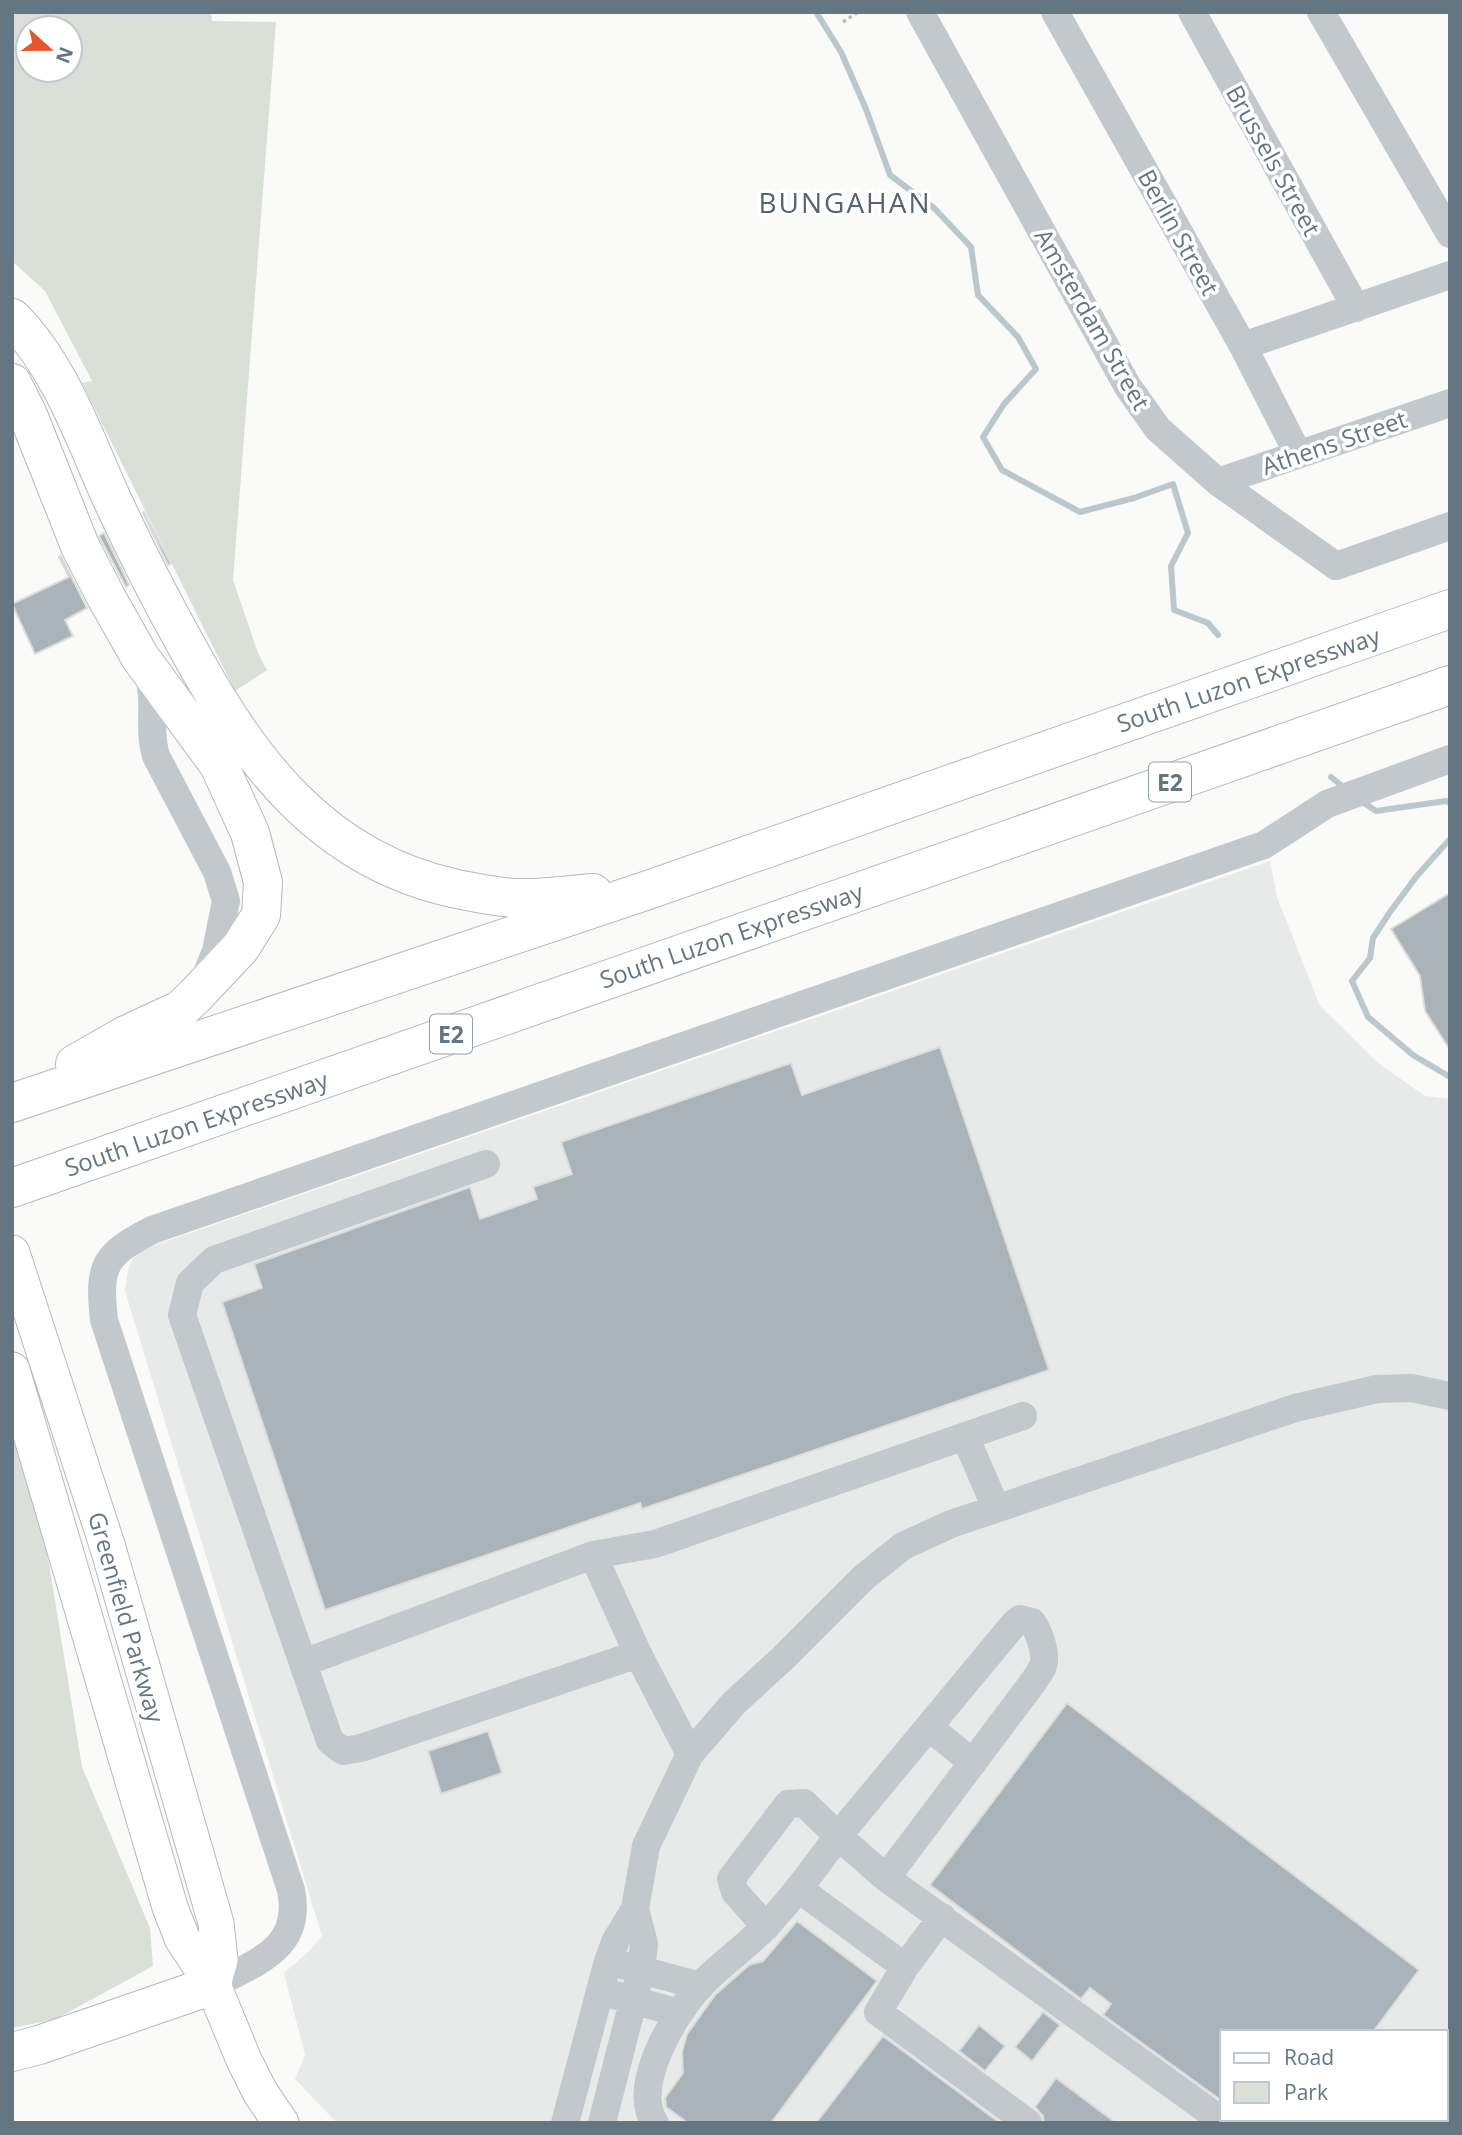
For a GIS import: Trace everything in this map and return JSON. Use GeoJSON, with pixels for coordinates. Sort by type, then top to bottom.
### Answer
{"type":"FeatureCollection","features":[{"type":"Feature","properties":{"kind":"highway"},"geometry":{"type":"LineString","coordinates":[[12,318],[40,352],[66,398],[148,576],[211,692],[255,755],[296,804],[319,824],[360,852],[401,872],[447,887],[520,898],[651,889]]}},
{"type":"Feature","properties":{"kind":"highway"},"geometry":{"type":"LineString","coordinates":[[12,383],[28,415],[80,546],[140,657],[219,765],[250,834],[263,882],[261,915],[241,947],[180,1010],[124,1036],[12,1101]]}},
{"type":"Feature","properties":{"kind":"highway","name":"South Luzon Expressway"},"geometry":{"type":"LineString","coordinates":[[12,1101],[651,889],[1450,609]]}},
{"type":"Feature","properties":{"kind":"highway","name":"South Luzon Expressway"},"geometry":{"type":"LineString","coordinates":[[12,1188],[1450,685]]}},
{"type":"Feature","properties":{"kind":"highway"},"geometry":{"type":"LineString","coordinates":[[12,2052],[213,1985]]}},
{"type":"Feature","properties":{"kind":"main road","name":"Greenfield Parkway"},"geometry":{"type":"LineString","coordinates":[[13,1254],[97,1514],[216,1923],[220,1959],[213,1985]]}},
{"type":"Feature","properties":{"kind":"main road","name":"Greenfield Parkway"},"geometry":{"type":"LineString","coordinates":[[12,1370],[170,1907],[182,1938],[213,1985],[260,2092],[281,2123]]}},
{"type":"Feature","properties":{"kind":"street","name":"Amsterdam Street"},"geometry":{"type":"LineString","coordinates":[[919,12],[1128,387],[1158,429],[1218,482],[1336,566],[1450,526]]}},
{"type":"Feature","properties":{"kind":"street","name":"Berlin Street"},"geometry":{"type":"LineString","coordinates":[[1055,12],[1243,346],[1298,454]]}},
{"type":"Feature","properties":{"kind":"street","name":"Brussels Street"},"geometry":{"type":"LineString","coordinates":[[1192,12],[1356,307]]}},
{"type":"Feature","properties":{"kind":"street"},"geometry":{"type":"LineString","coordinates":[[1321,12],[1450,234]]}},
{"type":"Feature","properties":{"kind":"street"},"geometry":{"type":"LineString","coordinates":[[1243,346],[1450,275]]}},
{"type":"Feature","properties":{"kind":"street","name":"Athens Street"},"geometry":{"type":"LineString","coordinates":[[1218,482],[1450,402]]}},
{"type":"Feature","properties":{"kind":"street"},"geometry":{"type":"LineString","coordinates":[[140,657],[151,682],[154,698],[151,741],[156,756],[217,872],[226,901],[216,951],[201,990]]}},
{"type":"Feature","properties":{"kind":"street"},"geometry":{"type":"LineString","coordinates":[[213,1985],[270,1955],[281,1945],[288,1932],[294,1905],[104,1320],[100,1287],[106,1264],[120,1249],[152,1230],[1264,845],[1327,804],[1450,759]]}},
{"type":"Feature","properties":{"kind":"street"},"geometry":{"type":"LineString","coordinates":[[486,1164],[214,1259],[190,1283],[182,1315],[330,1741],[343,1751],[374,1744],[638,1654]]}},
{"type":"Feature","properties":{"kind":"street"},"geometry":{"type":"LineString","coordinates":[[565,2123],[608,1961],[616,1940],[635,1909],[646,1846],[690,1754],[734,1703],[863,1578],[903,1546],[951,1524],[1294,1408],[1377,1388],[1411,1388],[1450,1396]]}},
{"type":"Feature","properties":{"kind":"street"},"geometry":{"type":"LineString","coordinates":[[303,1663],[593,1555],[655,1544],[1023,1416]]}},
{"type":"Feature","properties":{"kind":"street"},"geometry":{"type":"LineString","coordinates":[[965,1436],[996,1508]]}},
{"type":"Feature","properties":{"kind":"street"},"geometry":{"type":"LineString","coordinates":[[593,1555],[638,1654],[690,1754]]}},
{"type":"Feature","properties":{"kind":"street"},"geometry":{"type":"LineString","coordinates":[[655,2123],[647,2112],[649,2078],[662,2043],[679,2013],[701,1986],[766,1927],[799,1889],[838,1836],[1014,1624],[1020,1619],[1032,1622],[1043,1650],[1043,1665],[1034,1681],[886,1878]]}},
{"type":"Feature","properties":{"kind":"street"},"geometry":{"type":"LineString","coordinates":[[929,1727],[973,1763]]}},
{"type":"Feature","properties":{"kind":"street"},"geometry":{"type":"LineString","coordinates":[[766,1927],[735,1892],[731,1879],[788,1804],[804,1804],[886,1878],[1220,2119]]}},
{"type":"Feature","properties":{"kind":"street"},"geometry":{"type":"LineString","coordinates":[[799,1889],[905,1967]]}},
{"type":"Feature","properties":{"kind":"street"},"geometry":{"type":"LineString","coordinates":[[602,2123],[641,1970],[644,1944],[635,1909]]}},
{"type":"Feature","properties":{"kind":"street"},"geometry":{"type":"LineString","coordinates":[[942,1917],[905,1967],[878,2012],[1028,2123]]}},
{"type":"Feature","properties":{"kind":"street"},"geometry":{"type":"LineString","coordinates":[[608,1961],[701,1986]]}},
{"type":"Feature","properties":{"kind":"street"},"geometry":{"type":"LineString","coordinates":[[598,1992],[634,1999],[679,2013]]}},
{"type":"Feature","properties":{"kind":"path"},"geometry":{"type":"LineString","coordinates":[[842,22],[858,12]]}},
{"type":"Feature","properties":{"kind":"shaded area"},"geometry":{"type":"Polygon","coordinates":[[[1270,861],[1277,897],[1320,1006],[1378,1063],[1425,1096],[1450,1099],[1450,2123],[337,2123],[295,2079],[305,2055],[284,1973],[322,1936],[125,1291],[129,1265],[138,1251],[1270,861]]]}},
{"type":"Feature","properties":{"kind":"green space"},"geometry":{"type":"Polygon","coordinates":[[[12,12],[211,12],[212,21],[276,22],[233,580],[258,653],[267,670],[235,691],[82,383],[92,381],[45,291],[12,261],[12,12]]]}},
{"type":"Feature","properties":{"kind":"green space"},"geometry":{"type":"Polygon","coordinates":[[[12,1427],[43,1527],[82,1767],[150,1928],[153,1966],[56,2019],[12,2028],[12,1427]]]}},
{"type":"Feature","properties":{"kind":"building"},"geometry":{"type":"Polygon","coordinates":[[[144,512],[171,564],[168,565],[144,512]]]}},
{"type":"Feature","properties":{"kind":"building"},"geometry":{"type":"Polygon","coordinates":[[[104,533],[129,585],[126,587],[99,536],[104,533]]]}},
{"type":"Feature","properties":{"kind":"building"},"geometry":{"type":"Polygon","coordinates":[[[61,556],[87,608],[65,620],[73,636],[35,654],[12,604],[69,577],[59,557],[61,556]]]}},
{"type":"Feature","properties":{"kind":"building"},"geometry":{"type":"Polygon","coordinates":[[[1450,893],[1450,1050],[1425,1011],[1420,976],[1391,929],[1450,893]]]}},
{"type":"Feature","properties":{"kind":"building"},"geometry":{"type":"Polygon","coordinates":[[[940,1047],[1049,1370],[642,1509],[640,1503],[325,1610],[222,1302],[262,1288],[254,1264],[470,1187],[480,1219],[537,1199],[533,1187],[572,1174],[561,1142],[791,1063],[802,1095],[940,1047]]]}},
{"type":"Feature","properties":{"kind":"building"},"geometry":{"type":"Polygon","coordinates":[[[1067,1703],[1419,1970],[1374,2030],[1220,2030],[1220,2100],[1103,2015],[1111,2004],[1090,1988],[1081,1999],[930,1885],[1067,1703]]]}},
{"type":"Feature","properties":{"kind":"building"},"geometry":{"type":"Polygon","coordinates":[[[488,1731],[502,1773],[441,1794],[428,1751],[488,1731]]]}},
{"type":"Feature","properties":{"kind":"building"},"geometry":{"type":"Polygon","coordinates":[[[797,1921],[877,1981],[771,2123],[688,2123],[666,2107],[665,2098],[683,2073],[682,2052],[687,2034],[715,1995],[749,1965],[763,1961],[797,1921]]]}},
{"type":"Feature","properties":{"kind":"building"},"geometry":{"type":"Polygon","coordinates":[[[1043,2012],[1060,2025],[1032,2061],[1015,2047],[1043,2012]]]}},
{"type":"Feature","properties":{"kind":"building"},"geometry":{"type":"Polygon","coordinates":[[[979,2025],[1005,2046],[985,2071],[959,2051],[979,2025]]]}},
{"type":"Feature","properties":{"kind":"building"},"geometry":{"type":"Polygon","coordinates":[[[883,2036],[1000,2123],[816,2123],[883,2036]]]}},
{"type":"Feature","properties":{"kind":"building"},"geometry":{"type":"Polygon","coordinates":[[[1056,2078],[1116,2123],[1044,2123],[1043,2116],[1035,2107],[1056,2078]]]}},
{"type":"Feature","properties":{"kind":"waterway"},"geometry":{"type":"LineString","coordinates":[[816,12],[841,52],[866,109],[890,175],[934,208],[971,247],[978,295],[1018,337],[1036,369],[1004,404],[983,437],[1002,470],[1080,512],[1134,498],[1173,484],[1188,533],[1171,566],[1174,610],[1208,623],[1218,635]]}},
{"type":"Feature","properties":{"kind":"waterway"},"geometry":{"type":"LineString","coordinates":[[1331,777],[1346,789]]}},
{"type":"Feature","properties":{"kind":"waterway"},"geometry":{"type":"LineString","coordinates":[[1360,800],[1376,811],[1446,801],[1450,803]]}},
{"type":"Feature","properties":{"kind":"waterway"},"geometry":{"type":"LineString","coordinates":[[1450,839],[1416,877],[1390,912],[1373,938],[1370,958],[1352,981],[1368,1017],[1413,1055],[1450,1077]]}},
{"type":"Feature","properties":{"kind":"district","name":"BUNGAHAN"},"geometry":{"type":"Point","coordinates":[845,202]}}]}
